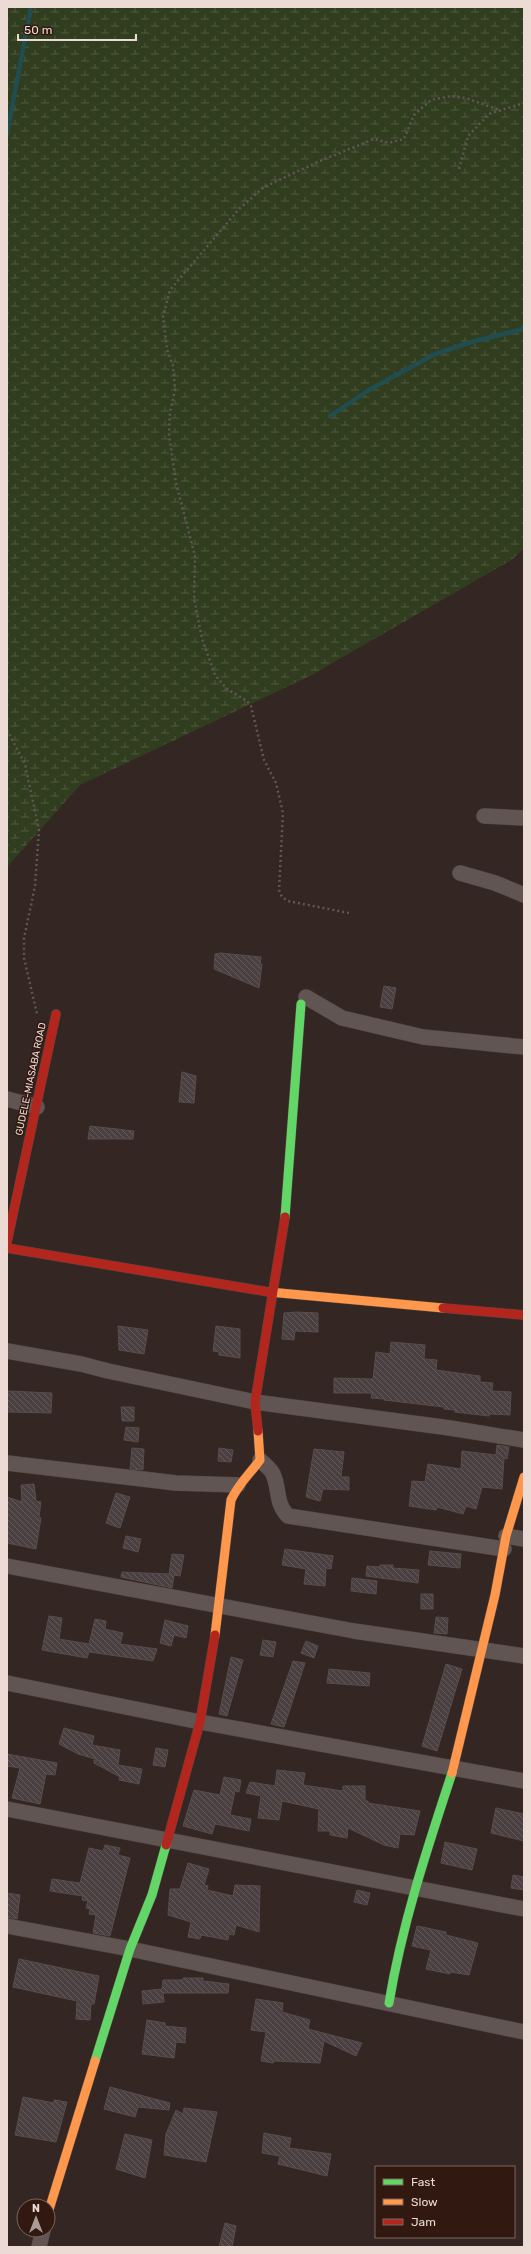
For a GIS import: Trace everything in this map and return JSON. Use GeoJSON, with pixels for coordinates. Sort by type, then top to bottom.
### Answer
{"type":"FeatureCollection","features":[{"type":"Feature","properties":{"kind":"street"},"geometry":{"type":"LineString","coordinates":[[484,816],[524,818]]}},
{"type":"Feature","properties":{"kind":"street"},"geometry":{"type":"LineString","coordinates":[[460,873],[495,883],[524,895]]}},
{"type":"Feature","properties":{"kind":"street"},"geometry":{"type":"LineString","coordinates":[[53,2198],[130,1949],[152,1895],[200,1722],[220,1606],[231,1500],[238,1485],[256,1468],[260,1460],[255,1402],[288,1200],[304,1000],[342,1018],[423,1037],[524,1047]]}},
{"type":"Feature","properties":{"kind":"street","name":"GUDELE-MIASABA ROAD"},"geometry":{"type":"LineString","coordinates":[[7,1242],[56,1014]]}},
{"type":"Feature","properties":{"kind":"street"},"geometry":{"type":"LineString","coordinates":[[7,1099],[37,1106]]}},
{"type":"Feature","properties":{"kind":"street"},"geometry":{"type":"LineString","coordinates":[[7,1248],[272,1293],[524,1315]]}},
{"type":"Feature","properties":{"kind":"street"},"geometry":{"type":"LineString","coordinates":[[7,1351],[81,1364],[108,1372],[255,1402],[450,1428],[524,1440]]}},
{"type":"Feature","properties":{"kind":"street"},"geometry":{"type":"LineString","coordinates":[[260,1460],[273,1473],[278,1502],[282,1510],[288,1516],[505,1543],[524,1539]]}},
{"type":"Feature","properties":{"kind":"street"},"geometry":{"type":"LineString","coordinates":[[7,1463],[176,1483],[238,1485]]}},
{"type":"Feature","properties":{"kind":"street"},"geometry":{"type":"LineString","coordinates":[[389,2002],[397,1955],[414,1888],[454,1767],[483,1650],[505,1543],[524,1477]]}},
{"type":"Feature","properties":{"kind":"street"},"geometry":{"type":"LineString","coordinates":[[7,1566],[354,1632],[524,1656]]}},
{"type":"Feature","properties":{"kind":"street"},"geometry":{"type":"LineString","coordinates":[[7,1683],[200,1722],[454,1767],[524,1781]]}},
{"type":"Feature","properties":{"kind":"street"},"geometry":{"type":"LineString","coordinates":[[7,1809],[524,1909]]}},
{"type":"Feature","properties":{"kind":"street"},"geometry":{"type":"LineString","coordinates":[[7,1926],[130,1949],[389,2002],[524,2032]]}},
{"type":"Feature","properties":{"kind":"path"},"geometry":{"type":"LineString","coordinates":[[349,913],[288,901],[282,898],[279,890],[283,813],[276,783],[264,760],[251,706],[248,701],[227,690],[215,675],[202,638],[194,598],[194,556],[176,483],[169,435],[170,412],[175,390],[173,366],[167,349],[163,316],[170,290],[239,210],[264,187],[320,161],[374,139],[389,143],[404,139],[414,115],[431,100],[451,96],[465,98],[500,110]]}},
{"type":"Feature","properties":{"kind":"path"},"geometry":{"type":"LineString","coordinates":[[459,169],[468,136],[489,114],[524,103]]}},
{"type":"Feature","properties":{"kind":"path"},"geometry":{"type":"LineString","coordinates":[[7,730],[25,764],[39,830],[35,886],[24,938],[24,958],[38,1018]]}},
{"type":"Feature","properties":{"kind":"green space"},"geometry":{"type":"Polygon","coordinates":[[[7,7],[524,7],[524,548],[513,559],[310,676],[80,785],[7,867],[7,7]]]}},
{"type":"Feature","properties":{"kind":"building"},"geometry":{"type":"Polygon","coordinates":[[[221,953],[261,957],[260,964],[262,964],[259,988],[214,969],[215,954],[221,953]]]}},
{"type":"Feature","properties":{"kind":"building"},"geometry":{"type":"Polygon","coordinates":[[[384,986],[396,988],[392,1009],[380,1007],[384,986]]]}},
{"type":"Feature","properties":{"kind":"building"},"geometry":{"type":"Polygon","coordinates":[[[182,1072],[196,1076],[194,1103],[179,1102],[182,1072]]]}},
{"type":"Feature","properties":{"kind":"building"},"geometry":{"type":"Polygon","coordinates":[[[90,1126],[134,1131],[133,1139],[88,1139],[90,1126]]]}},
{"type":"Feature","properties":{"kind":"building"},"geometry":{"type":"Polygon","coordinates":[[[284,1313],[318,1313],[318,1332],[295,1331],[294,1340],[282,1339],[284,1313]]]}},
{"type":"Feature","properties":{"kind":"building"},"geometry":{"type":"Polygon","coordinates":[[[118,1326],[148,1330],[144,1354],[119,1350],[118,1326]]]}},
{"type":"Feature","properties":{"kind":"building"},"geometry":{"type":"Polygon","coordinates":[[[216,1326],[240,1329],[240,1358],[219,1355],[219,1352],[213,1351],[216,1326]]]}},
{"type":"Feature","properties":{"kind":"building"},"geometry":{"type":"Polygon","coordinates":[[[391,1342],[425,1345],[424,1359],[437,1360],[436,1370],[480,1376],[480,1382],[493,1383],[492,1391],[511,1392],[510,1415],[490,1414],[489,1416],[455,1412],[455,1410],[444,1409],[444,1407],[371,1398],[372,1393],[334,1393],[334,1378],[373,1379],[376,1352],[390,1354],[391,1342]]]}},
{"type":"Feature","properties":{"kind":"building"},"geometry":{"type":"Polygon","coordinates":[[[7,1391],[52,1393],[51,1413],[7,1412],[7,1391]]]}},
{"type":"Feature","properties":{"kind":"building"},"geometry":{"type":"Polygon","coordinates":[[[121,1407],[134,1407],[134,1421],[122,1421],[121,1407]]]}},
{"type":"Feature","properties":{"kind":"building"},"geometry":{"type":"Polygon","coordinates":[[[126,1427],[139,1428],[138,1442],[124,1440],[126,1427]]]}},
{"type":"Feature","properties":{"kind":"building"},"geometry":{"type":"Polygon","coordinates":[[[497,1445],[509,1447],[507,1459],[504,1458],[502,1489],[482,1487],[476,1509],[466,1506],[463,1514],[437,1507],[436,1510],[409,1506],[412,1481],[425,1482],[428,1464],[461,1469],[462,1451],[496,1455],[497,1445]]]}},
{"type":"Feature","properties":{"kind":"building"},"geometry":{"type":"Polygon","coordinates":[[[132,1448],[144,1449],[143,1470],[130,1469],[132,1448]]]}},
{"type":"Feature","properties":{"kind":"building"},"geometry":{"type":"Polygon","coordinates":[[[219,1448],[233,1450],[231,1462],[218,1461],[219,1448]]]}},
{"type":"Feature","properties":{"kind":"building"},"geometry":{"type":"Polygon","coordinates":[[[314,1449],[344,1452],[341,1477],[349,1477],[349,1490],[323,1489],[320,1501],[306,1497],[314,1449]]]}},
{"type":"Feature","properties":{"kind":"building"},"geometry":{"type":"Polygon","coordinates":[[[34,1484],[36,1501],[41,1502],[39,1517],[41,1518],[36,1549],[7,1543],[7,1497],[22,1502],[21,1485],[34,1484]]]}},
{"type":"Feature","properties":{"kind":"building"},"geometry":{"type":"Polygon","coordinates":[[[116,1493],[130,1497],[120,1528],[106,1523],[116,1493]]]}},
{"type":"Feature","properties":{"kind":"building"},"geometry":{"type":"Polygon","coordinates":[[[126,1536],[141,1539],[138,1552],[123,1548],[126,1536]]]}},
{"type":"Feature","properties":{"kind":"building"},"geometry":{"type":"Polygon","coordinates":[[[285,1549],[333,1556],[331,1569],[326,1568],[325,1586],[304,1584],[306,1569],[282,1565],[285,1549]]]}},
{"type":"Feature","properties":{"kind":"building"},"geometry":{"type":"Polygon","coordinates":[[[430,1551],[461,1554],[460,1568],[428,1565],[430,1551]]]}},
{"type":"Feature","properties":{"kind":"building"},"geometry":{"type":"Polygon","coordinates":[[[172,1554],[184,1555],[180,1576],[174,1575],[172,1588],[121,1577],[122,1572],[169,1574],[172,1554]]]}},
{"type":"Feature","properties":{"kind":"building"},"geometry":{"type":"Polygon","coordinates":[[[380,1565],[393,1565],[393,1568],[419,1570],[418,1583],[366,1576],[367,1566],[380,1567],[380,1565]]]}},
{"type":"Feature","properties":{"kind":"building"},"geometry":{"type":"Polygon","coordinates":[[[352,1578],[377,1581],[376,1594],[351,1591],[352,1578]]]}},
{"type":"Feature","properties":{"kind":"building"},"geometry":{"type":"Polygon","coordinates":[[[421,1594],[433,1594],[433,1609],[421,1609],[421,1594]]]}},
{"type":"Feature","properties":{"kind":"building"},"geometry":{"type":"Polygon","coordinates":[[[49,1616],[62,1618],[59,1639],[89,1644],[95,1619],[106,1621],[105,1629],[123,1633],[120,1644],[157,1649],[153,1661],[89,1652],[87,1658],[42,1650],[49,1616]]]}},
{"type":"Feature","properties":{"kind":"building"},"geometry":{"type":"Polygon","coordinates":[[[436,1617],[448,1618],[447,1634],[434,1633],[436,1617]]]}},
{"type":"Feature","properties":{"kind":"building"},"geometry":{"type":"Polygon","coordinates":[[[165,1620],[188,1626],[186,1638],[174,1635],[171,1646],[160,1643],[165,1620]]]}},
{"type":"Feature","properties":{"kind":"building"},"geometry":{"type":"Polygon","coordinates":[[[263,1640],[276,1642],[273,1657],[260,1655],[263,1640]]]}},
{"type":"Feature","properties":{"kind":"building"},"geometry":{"type":"Polygon","coordinates":[[[306,1641],[318,1646],[314,1658],[301,1653],[306,1641]]]}},
{"type":"Feature","properties":{"kind":"building"},"geometry":{"type":"Polygon","coordinates":[[[231,1657],[243,1660],[227,1716],[219,1714],[231,1657]]]}},
{"type":"Feature","properties":{"kind":"building"},"geometry":{"type":"Polygon","coordinates":[[[293,1661],[305,1663],[284,1727],[271,1724],[293,1661]]]}},
{"type":"Feature","properties":{"kind":"building"},"geometry":{"type":"Polygon","coordinates":[[[446,1664],[462,1669],[437,1751],[422,1746],[446,1664]]]}},
{"type":"Feature","properties":{"kind":"building"},"geometry":{"type":"Polygon","coordinates":[[[329,1669],[370,1673],[369,1686],[327,1683],[329,1669]]]}},
{"type":"Feature","properties":{"kind":"building"},"geometry":{"type":"Polygon","coordinates":[[[64,1728],[94,1736],[92,1745],[120,1750],[118,1765],[142,1769],[139,1784],[119,1780],[120,1777],[94,1763],[94,1760],[102,1761],[78,1754],[59,1744],[64,1728]]]}},
{"type":"Feature","properties":{"kind":"building"},"geometry":{"type":"Polygon","coordinates":[[[156,1748],[168,1750],[165,1767],[153,1765],[156,1748]]]}},
{"type":"Feature","properties":{"kind":"building"},"geometry":{"type":"Polygon","coordinates":[[[7,1754],[57,1763],[55,1775],[46,1774],[40,1804],[12,1798],[20,1768],[7,1766],[7,1754]]]}},
{"type":"Feature","properties":{"kind":"building"},"geometry":{"type":"Polygon","coordinates":[[[277,1770],[305,1773],[303,1785],[343,1791],[343,1786],[365,1786],[365,1801],[368,1801],[368,1803],[420,1811],[414,1835],[400,1834],[398,1848],[384,1845],[348,1828],[347,1838],[330,1835],[330,1831],[318,1831],[319,1809],[282,1801],[279,1820],[258,1818],[261,1796],[246,1793],[250,1782],[275,1786],[277,1770]]]}},
{"type":"Feature","properties":{"kind":"building"},"geometry":{"type":"Polygon","coordinates":[[[224,1777],[241,1780],[239,1792],[235,1791],[230,1815],[251,1819],[249,1831],[215,1824],[212,1834],[183,1826],[194,1790],[220,1795],[224,1777]]]}},
{"type":"Feature","properties":{"kind":"building"},"geometry":{"type":"Polygon","coordinates":[[[496,1808],[524,1814],[524,1841],[491,1833],[496,1808]]]}},
{"type":"Feature","properties":{"kind":"building"},"geometry":{"type":"Polygon","coordinates":[[[445,1842],[477,1849],[472,1870],[441,1863],[445,1842]]]}},
{"type":"Feature","properties":{"kind":"building"},"geometry":{"type":"Polygon","coordinates":[[[105,1845],[120,1848],[118,1855],[130,1858],[110,1936],[93,1933],[96,1915],[89,1914],[90,1909],[86,1908],[88,1901],[82,1900],[83,1896],[50,1891],[52,1879],[80,1883],[89,1848],[103,1851],[105,1845]]]}},
{"type":"Feature","properties":{"kind":"building"},"geometry":{"type":"Polygon","coordinates":[[[188,1863],[209,1869],[204,1885],[208,1886],[207,1890],[233,1896],[235,1885],[260,1886],[259,1932],[236,1925],[234,1935],[229,1934],[228,1940],[201,1935],[200,1939],[188,1937],[191,1922],[168,1915],[170,1889],[180,1889],[188,1863]]]}},
{"type":"Feature","properties":{"kind":"building"},"geometry":{"type":"Polygon","coordinates":[[[513,1875],[524,1877],[524,1890],[511,1888],[513,1875]]]}},
{"type":"Feature","properties":{"kind":"building"},"geometry":{"type":"Polygon","coordinates":[[[357,1890],[370,1893],[367,1905],[354,1902],[357,1890]]]}},
{"type":"Feature","properties":{"kind":"building"},"geometry":{"type":"Polygon","coordinates":[[[7,1893],[20,1895],[17,1919],[7,1917],[7,1893]]]}},
{"type":"Feature","properties":{"kind":"building"},"geometry":{"type":"Polygon","coordinates":[[[417,1926],[446,1932],[446,1935],[478,1943],[469,1975],[450,1972],[450,1974],[426,1969],[431,1950],[412,1946],[417,1926]]]}},
{"type":"Feature","properties":{"kind":"building"},"geometry":{"type":"Polygon","coordinates":[[[19,1959],[99,1976],[94,2004],[91,2004],[90,2020],[76,2019],[77,2001],[13,1987],[19,1959]]]}},
{"type":"Feature","properties":{"kind":"building"},"geometry":{"type":"Polygon","coordinates":[[[183,1978],[203,1978],[203,1981],[229,1984],[228,1993],[163,1993],[164,2002],[143,2004],[142,1991],[162,1989],[163,1980],[183,1980],[183,1978]]]}},
{"type":"Feature","properties":{"kind":"building"},"geometry":{"type":"Polygon","coordinates":[[[256,1999],[283,2003],[282,2012],[310,2020],[308,2029],[362,2043],[356,2056],[324,2041],[320,2063],[274,2061],[273,2063],[261,2061],[266,2032],[251,2030],[256,1999]]]}},
{"type":"Feature","properties":{"kind":"building"},"geometry":{"type":"Polygon","coordinates":[[[147,2020],[165,2023],[165,2026],[186,2028],[185,2043],[176,2042],[174,2058],[142,2054],[147,2020]]]}},
{"type":"Feature","properties":{"kind":"building"},"geometry":{"type":"Polygon","coordinates":[[[110,2087],[170,2103],[169,2110],[138,2107],[135,2117],[104,2109],[110,2087]]]}},
{"type":"Feature","properties":{"kind":"building"},"geometry":{"type":"Polygon","coordinates":[[[23,2097],[54,2103],[54,2100],[67,2102],[56,2142],[15,2135],[23,2097]]]}},
{"type":"Feature","properties":{"kind":"building"},"geometry":{"type":"Polygon","coordinates":[[[184,2108],[217,2112],[206,2162],[164,2155],[166,2134],[176,2110],[183,2114],[184,2108]]]}},
{"type":"Feature","properties":{"kind":"building"},"geometry":{"type":"Polygon","coordinates":[[[264,2133],[291,2138],[289,2148],[331,2154],[327,2176],[278,2164],[280,2156],[262,2153],[264,2133]]]}},
{"type":"Feature","properties":{"kind":"building"},"geometry":{"type":"Polygon","coordinates":[[[125,2134],[152,2140],[145,2178],[116,2169],[125,2134]]]}},
{"type":"Feature","properties":{"kind":"building"},"geometry":{"type":"Polygon","coordinates":[[[225,2223],[236,2226],[232,2247],[219,2247],[225,2223]]]}},
{"type":"Feature","properties":{"kind":"waterway"},"geometry":{"type":"LineString","coordinates":[[7,134],[31,7]]}},
{"type":"Feature","properties":{"kind":"waterway"},"geometry":{"type":"LineString","coordinates":[[330,416],[369,390],[435,354],[475,341],[524,329]]}},
{"type":"Feature","properties":{"kind":"traffic: fast"},"geometry":{"type":"LineString","coordinates":[[285,1217],[301,1004]]}},
{"type":"Feature","properties":{"kind":"traffic: fast"},"geometry":{"type":"LineString","coordinates":[[389,2003],[394,1974],[408,1916],[452,1773]]}},
{"type":"Feature","properties":{"kind":"traffic: fast"},"geometry":{"type":"LineString","coordinates":[[95,2061],[130,1949],[152,1895],[166,1845]]}},
{"type":"Feature","properties":{"kind":"traffic: slow"},"geometry":{"type":"LineString","coordinates":[[269,1292],[443,1308]]}},
{"type":"Feature","properties":{"kind":"traffic: slow"},"geometry":{"type":"LineString","coordinates":[[215,1635],[231,1500],[241,1484],[260,1460],[258,1431]]}},
{"type":"Feature","properties":{"kind":"traffic: slow"},"geometry":{"type":"LineString","coordinates":[[452,1773],[495,1595],[506,1536],[524,1477]]}},
{"type":"Feature","properties":{"kind":"traffic: slow"},"geometry":{"type":"LineString","coordinates":[[53,2198],[95,2061]]}},
{"type":"Feature","properties":{"kind":"traffic: jam"},"geometry":{"type":"LineString","coordinates":[[7,1242],[56,1014]]}},
{"type":"Feature","properties":{"kind":"traffic: jam"},"geometry":{"type":"LineString","coordinates":[[258,1431],[255,1402],[285,1217]]}},
{"type":"Feature","properties":{"kind":"traffic: jam"},"geometry":{"type":"LineString","coordinates":[[7,1248],[269,1292]]}},
{"type":"Feature","properties":{"kind":"traffic: jam"},"geometry":{"type":"LineString","coordinates":[[443,1308],[524,1315]]}},
{"type":"Feature","properties":{"kind":"traffic: jam"},"geometry":{"type":"LineString","coordinates":[[166,1845],[200,1722],[215,1635]]}}]}
